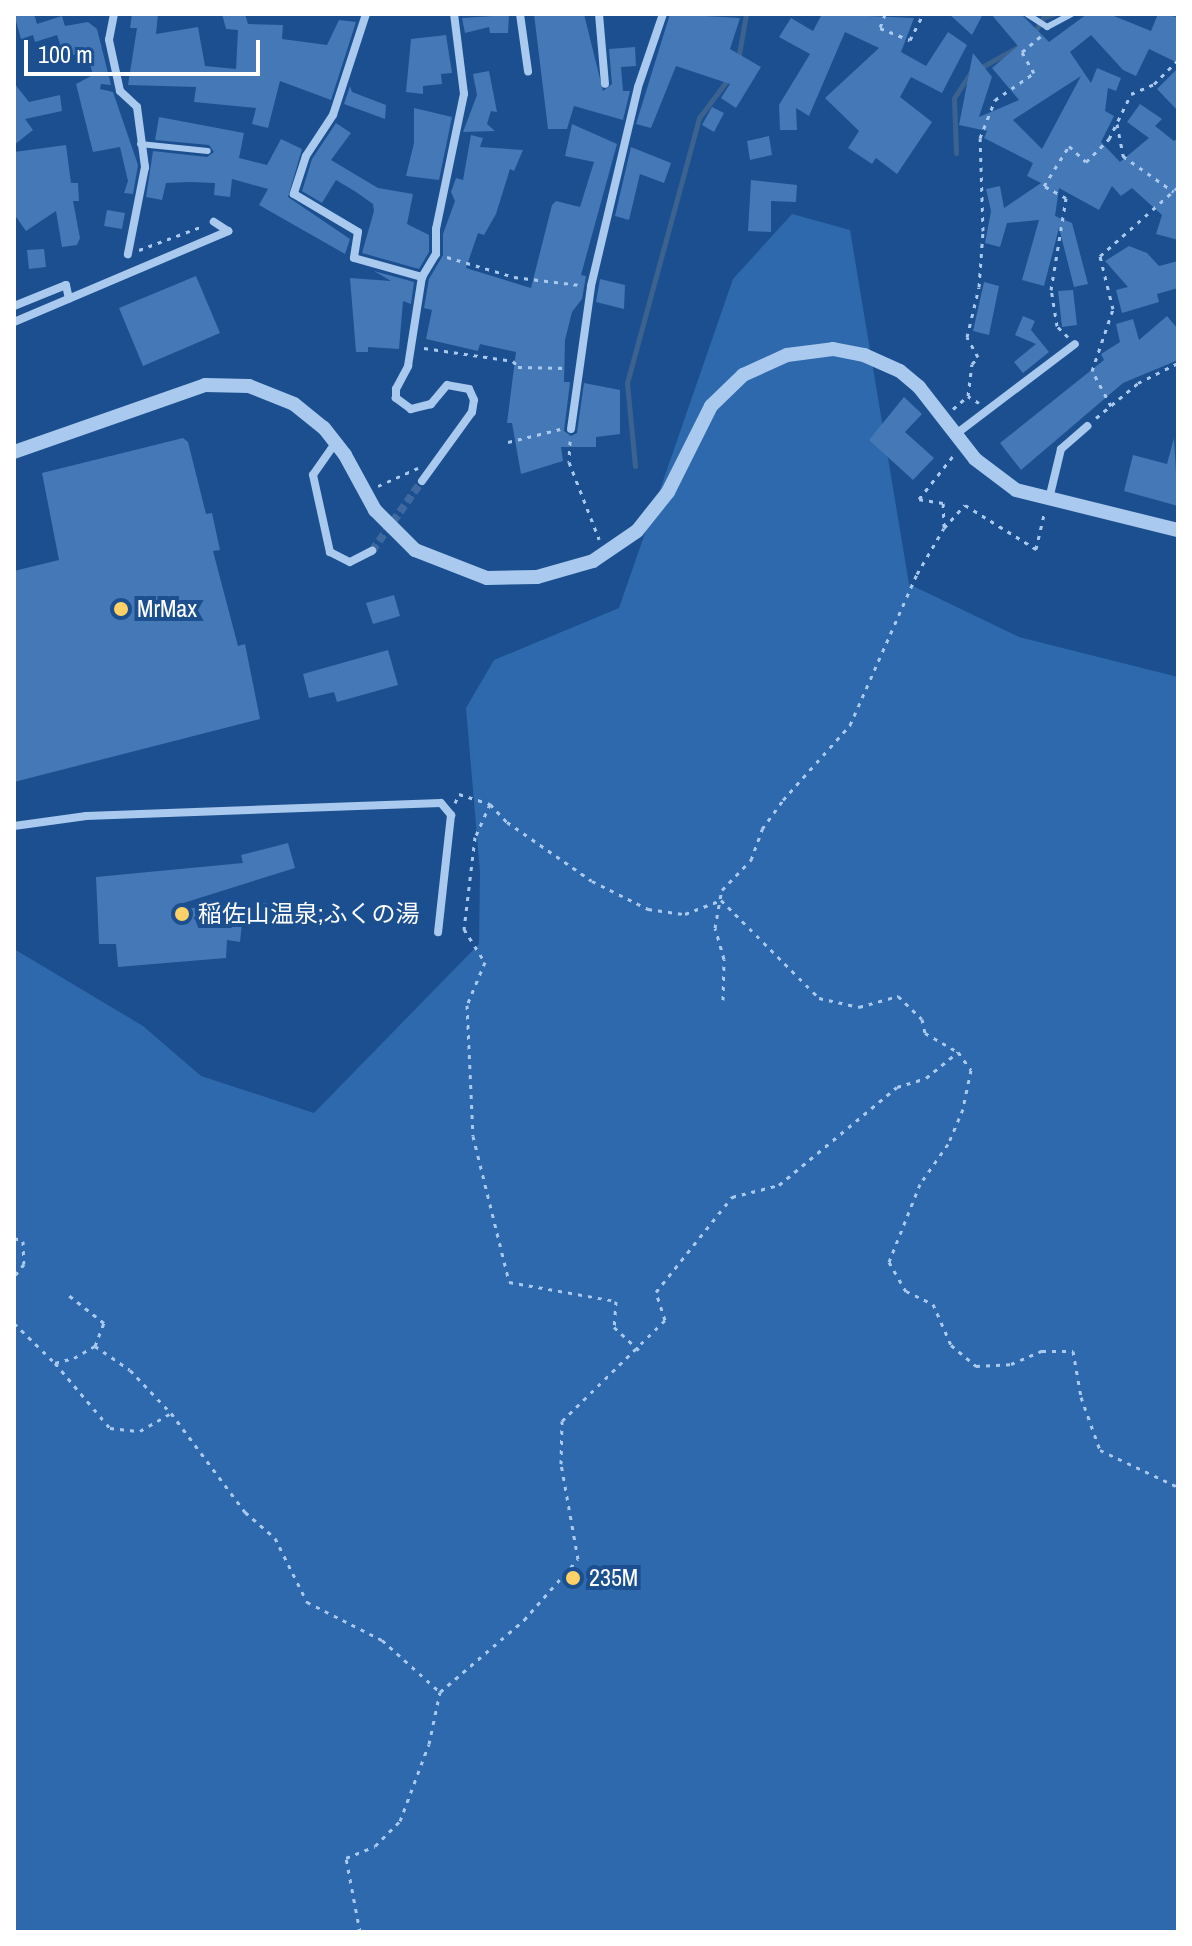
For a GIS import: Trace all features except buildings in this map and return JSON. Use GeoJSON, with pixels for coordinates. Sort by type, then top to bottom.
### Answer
{"type":"FeatureCollection","features":[{"type":"Feature","properties":{"kind":"street"},"geometry":{"type":"LineString","coordinates":[[114,14],[109,40],[120,91],[137,107],[145,167],[128,254]]}},
{"type":"Feature","properties":{"kind":"street"},"geometry":{"type":"LineString","coordinates":[[366,14],[333,115],[306,156],[294,194],[358,232],[354,258],[422,277]]}},
{"type":"Feature","properties":{"kind":"street"},"geometry":{"type":"LineString","coordinates":[[422,481],[472,412],[474,400],[469,389],[454,385],[420,410],[403,405],[396,389],[408,366],[422,277],[436,254],[436,229],[464,94],[454,14]]}},
{"type":"Feature","properties":{"kind":"street"},"geometry":{"type":"LineString","coordinates":[[520,14],[528,71]]}},
{"type":"Feature","properties":{"kind":"street"},"geometry":{"type":"LineString","coordinates":[[599,14],[605,84]]}},
{"type":"Feature","properties":{"kind":"street"},"geometry":{"type":"LineString","coordinates":[[571,429],[576,369],[591,286],[638,87],[663,14]]}},
{"type":"Feature","properties":{"kind":"street"},"geometry":{"type":"LineString","coordinates":[[14,322],[228,231],[214,222]]}},
{"type":"Feature","properties":{"kind":"street"},"geometry":{"type":"LineString","coordinates":[[14,306],[66,285],[69,299]]}},
{"type":"Feature","properties":{"kind":"street"},"geometry":{"type":"LineString","coordinates":[[960,440],[989,410],[1075,344]]}},
{"type":"Feature","properties":{"kind":"street"},"geometry":{"type":"LineString","coordinates":[[14,452],[217,384],[249,386],[286,400],[337,442],[364,494],[408,546],[468,573],[537,577],[607,553],[659,505],[711,406],[765,362],[802,351],[864,355],[900,371],[998,479],[1048,500],[1178,530]]}},
{"type":"Feature","properties":{"kind":"street"},"geometry":{"type":"LineString","coordinates":[[1048,500],[1061,449],[1087,426]]}},
{"type":"Feature","properties":{"kind":"street"},"geometry":{"type":"LineString","coordinates":[[337,442],[313,475],[330,552],[350,562],[372,551]]}},
{"type":"Feature","properties":{"kind":"street"},"geometry":{"type":"LineString","coordinates":[[14,826],[86,816],[441,803],[451,815],[438,932]]}},
{"type":"Feature","properties":{"kind":"lane"},"geometry":{"type":"LineString","coordinates":[[1027,14],[1047,27],[1071,14]]}},
{"type":"Feature","properties":{"kind":"lane"},"geometry":{"type":"LineString","coordinates":[[140,144],[208,151]]}},
{"type":"Feature","properties":{"kind":"path"},"geometry":{"type":"LineString","coordinates":[[885,14],[880,28],[910,40],[923,14]]}},
{"type":"Feature","properties":{"kind":"path"},"geometry":{"type":"LineString","coordinates":[[943,417],[968,396],[972,364],[978,357],[967,337],[979,287],[983,231],[980,138],[995,100],[1034,73],[1022,52],[1035,44],[1047,27]]}},
{"type":"Feature","properties":{"kind":"path"},"geometry":{"type":"LineString","coordinates":[[1075,344],[1057,326],[1051,290],[1066,198],[1044,186],[1069,146],[1086,162],[1109,139],[1131,94],[1154,84],[1178,60]]}},
{"type":"Feature","properties":{"kind":"path"},"geometry":{"type":"LineString","coordinates":[[1117,120],[1123,156],[1174,192]]}},
{"type":"Feature","properties":{"kind":"path"},"geometry":{"type":"LineString","coordinates":[[1111,406],[1092,371],[1113,309],[1100,256],[1178,187]]}},
{"type":"Feature","properties":{"kind":"path"},"geometry":{"type":"LineString","coordinates":[[128,254],[214,222]]}},
{"type":"Feature","properties":{"kind":"path"},"geometry":{"type":"LineString","coordinates":[[436,254],[514,277],[591,286]]}},
{"type":"Feature","properties":{"kind":"path"},"geometry":{"type":"LineString","coordinates":[[411,346],[513,361],[518,367],[576,369]]}},
{"type":"Feature","properties":{"kind":"path"},"geometry":{"type":"LineString","coordinates":[[1087,426],[1138,383],[1178,363]]}},
{"type":"Feature","properties":{"kind":"path"},"geometry":{"type":"LineString","coordinates":[[968,396],[989,410]]}},
{"type":"Feature","properties":{"kind":"path"},"geometry":{"type":"LineString","coordinates":[[508,442],[540,430],[571,429],[569,462],[607,553]]}},
{"type":"Feature","properties":{"kind":"path"},"geometry":{"type":"LineString","coordinates":[[944,528],[943,503],[919,499],[960,440]]}},
{"type":"Feature","properties":{"kind":"path"},"geometry":{"type":"LineString","coordinates":[[364,494],[409,469],[433,466]]}},
{"type":"Feature","properties":{"kind":"path"},"geometry":{"type":"LineString","coordinates":[[723,1000],[724,959],[715,928],[722,890],[751,860],[762,829],[783,800],[850,725],[917,574],[944,528],[965,505],[1036,549],[1048,500]]}},
{"type":"Feature","properties":{"kind":"path"},"geometry":{"type":"LineString","coordinates":[[459,794],[490,804],[507,822],[592,881],[648,909],[685,914],[721,900]]}},
{"type":"Feature","properties":{"kind":"path"},"geometry":{"type":"LineString","coordinates":[[490,804],[475,837],[464,929],[485,962],[467,1005],[473,1136],[509,1282],[616,1301],[614,1327],[639,1350]]}},
{"type":"Feature","properties":{"kind":"path"},"geometry":{"type":"LineString","coordinates":[[721,900],[819,998],[859,1007],[898,996],[922,1019],[925,1033],[958,1052],[971,1070],[963,1109],[948,1144],[920,1184],[889,1262],[906,1291],[933,1304],[951,1345],[976,1366],[1011,1364],[1042,1351],[1073,1351],[1081,1397],[1100,1450],[1178,1487]]}},
{"type":"Feature","properties":{"kind":"path"},"geometry":{"type":"LineString","coordinates":[[360,1932],[346,1858],[375,1846],[400,1821],[429,1744],[440,1692],[524,1620],[578,1559],[561,1464],[562,1421],[639,1350],[665,1320],[656,1292],[732,1197],[779,1185],[897,1087],[926,1078],[958,1052]]}},
{"type":"Feature","properties":{"kind":"path"},"geometry":{"type":"LineString","coordinates":[[14,1238],[23,1241],[24,1264],[14,1277]]}},
{"type":"Feature","properties":{"kind":"path"},"geometry":{"type":"LineString","coordinates":[[55,1363],[95,1346],[104,1323],[66,1293]]}},
{"type":"Feature","properties":{"kind":"path"},"geometry":{"type":"LineString","coordinates":[[14,1323],[55,1363],[110,1428],[140,1431],[171,1413]]}},
{"type":"Feature","properties":{"kind":"path"},"geometry":{"type":"LineString","coordinates":[[95,1346],[130,1370],[171,1413],[245,1512],[275,1538],[307,1602],[382,1640],[440,1692]]}},
{"type":"Feature","properties":{"kind":"shaded area"},"geometry":{"type":"Polygon","coordinates":[[[792,214],[850,230],[909,584],[1019,637],[1178,677],[1178,1932],[14,1932],[14,949],[143,1026],[201,1076],[314,1113],[479,944],[480,872],[466,708],[494,660],[619,608],[733,279],[792,214]]]}},
{"type":"Feature","properties":{"kind":"waterway"},"geometry":{"type":"LineString","coordinates":[[738,60],[746,14]]}},
{"type":"Feature","properties":{"kind":"waterway"},"geometry":{"type":"LineString","coordinates":[[1033,35],[1043,18],[1054,14]]}},
{"type":"Feature","properties":{"kind":"waterway"},"geometry":{"type":"LineString","coordinates":[[980,68],[1023,44]]}},
{"type":"Feature","properties":{"kind":"waterway"},"geometry":{"type":"LineString","coordinates":[[956,153],[954,98],[971,72]]}},
{"type":"Feature","properties":{"kind":"waterway"},"geometry":{"type":"LineString","coordinates":[[635,466],[627,383],[699,118],[728,79]]}},
{"type":"Feature","properties":{"kind":"tunnel"},"geometry":{"type":"LineString","coordinates":[[372,551],[422,481]]}},
{"type":"Feature","properties":{"kind":"place","name":"MrMax"},"geometry":{"type":"Point","coordinates":[121,609]}},
{"type":"Feature","properties":{"kind":"place","name":"稲佐山温泉;ふくの湯"},"geometry":{"type":"Point","coordinates":[182,914]}},
{"type":"Feature","properties":{"kind":"place","name":"235M"},"geometry":{"type":"Point","coordinates":[573,1578]}}]}
